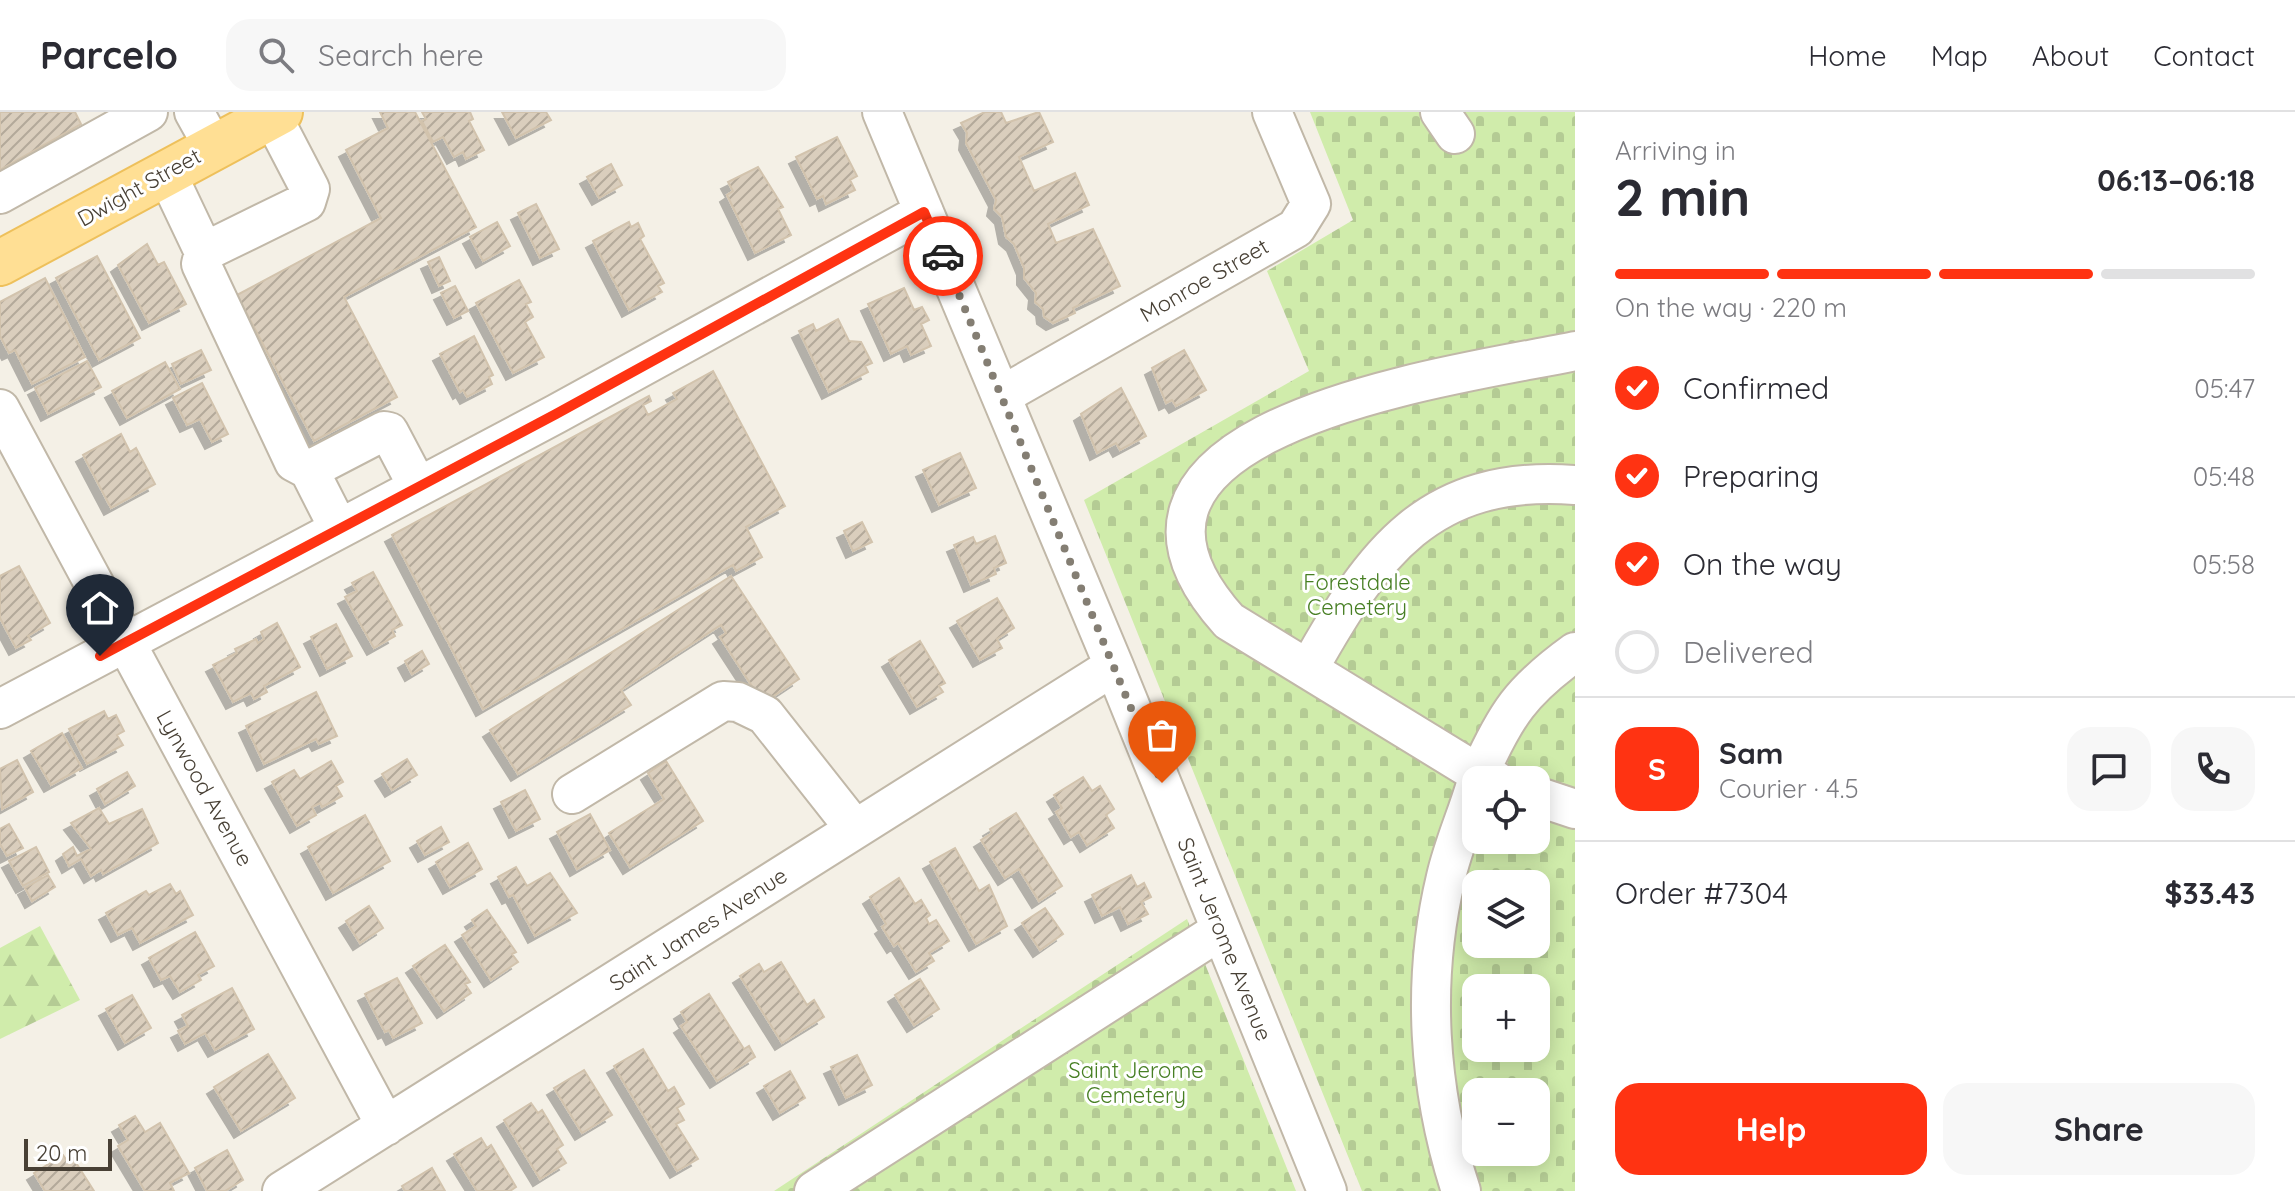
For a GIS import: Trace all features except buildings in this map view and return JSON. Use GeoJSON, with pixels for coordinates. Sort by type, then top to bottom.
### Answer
{"type":"FeatureCollection","features":[{"type":"Feature","properties":{"kind":"main road","name":"Dwight Street"},"geometry":{"type":"LineString","coordinates":[[4,253],[166,172],[203,129],[276,114]]}},
{"type":"Feature","properties":{"kind":"street"},"geometry":{"type":"LineString","coordinates":[[0,194],[148,112]]}},
{"type":"Feature","properties":{"kind":"street","name":"Saint Jerome Avenue"},"geometry":{"type":"LineString","coordinates":[[882,112],[1114,666],[1327,1191]]}},
{"type":"Feature","properties":{"kind":"street","name":"Monroe Street"},"geometry":{"type":"LineString","coordinates":[[1001,396],[1296,228],[1311,204],[1272,112]]}},
{"type":"Feature","properties":{"kind":"street"},"geometry":{"type":"LineString","coordinates":[[204,252],[306,202],[309,197],[310,189],[276,114]]}},
{"type":"Feature","properties":{"kind":"street"},"geometry":{"type":"LineString","coordinates":[[166,172],[204,252],[201,264],[294,462],[309,470],[339,529]]}},
{"type":"Feature","properties":{"kind":"street"},"geometry":{"type":"LineString","coordinates":[[0,709],[418,487],[924,212]]}},
{"type":"Feature","properties":{"kind":"street"},"geometry":{"type":"LineString","coordinates":[[1462,766],[1309,668],[1229,621],[1206,595],[1194,571],[1186,545],[1190,513],[1201,487],[1221,461],[1248,441],[1279,426],[1361,397],[1575,351]]}},
{"type":"Feature","properties":{"kind":"street"},"geometry":{"type":"LineString","coordinates":[[309,470],[384,431],[389,432],[418,487]]}},
{"type":"Feature","properties":{"kind":"street","name":"Lynwood Avenue"},"geometry":{"type":"LineString","coordinates":[[5,432],[125,642],[386,1126]]}},
{"type":"Feature","properties":{"kind":"street"},"geometry":{"type":"LineString","coordinates":[[1309,668],[1365,574],[1413,528],[1449,505],[1486,491],[1530,484],[1575,485]]}},
{"type":"Feature","properties":{"kind":"street"},"geometry":{"type":"LineString","coordinates":[[1487,766],[1503,722],[1539,678],[1575,652]]}},
{"type":"Feature","properties":{"kind":"street","name":"Saint James Avenue"},"geometry":{"type":"LineString","coordinates":[[282,1191],[1114,666]]}},
{"type":"Feature","properties":{"kind":"street"},"geometry":{"type":"LineString","coordinates":[[572,794],[723,701],[738,702],[765,715],[855,829]]}},
{"type":"Feature","properties":{"kind":"street"},"geometry":{"type":"LineString","coordinates":[[1550,801],[1575,809]]}},
{"type":"Feature","properties":{"kind":"street"},"geometry":{"type":"LineString","coordinates":[[1461,1191],[1441,1115],[1430,1019],[1436,923],[1446,874],[1462,832]]}},
{"type":"Feature","properties":{"kind":"street"},"geometry":{"type":"LineString","coordinates":[[814,1191],[1221,930]]}},
{"type":"Feature","properties":{"kind":"green space","name":"Forestdale Cemetery"},"geometry":{"type":"Polygon","coordinates":[[[1310,112],[1575,112],[1575,1191],[1362,1191],[1084,500],[1309,371],[1267,271],[1353,220],[1310,112]]]}},
{"type":"Feature","properties":{"kind":"green space","name":"Saint Jerome Cemetery"},"geometry":{"type":"Polygon","coordinates":[[[1187,919],[1296,1191],[774,1191],[1187,919]]]}},
{"type":"Feature","properties":{"kind":"green space"},"geometry":{"type":"Polygon","coordinates":[[[40,926],[80,1000],[0,1039],[0,948],[40,926]]]}},
{"type":"Feature","properties":{"kind":"way so far"},"geometry":{"type":"LineString","coordinates":[[943,256],[1162,783]]}},
{"type":"Feature","properties":{"kind":"route"},"geometry":{"type":"LineString","coordinates":[[100,656],[556,414],[924,212],[943,256]]}}]}
